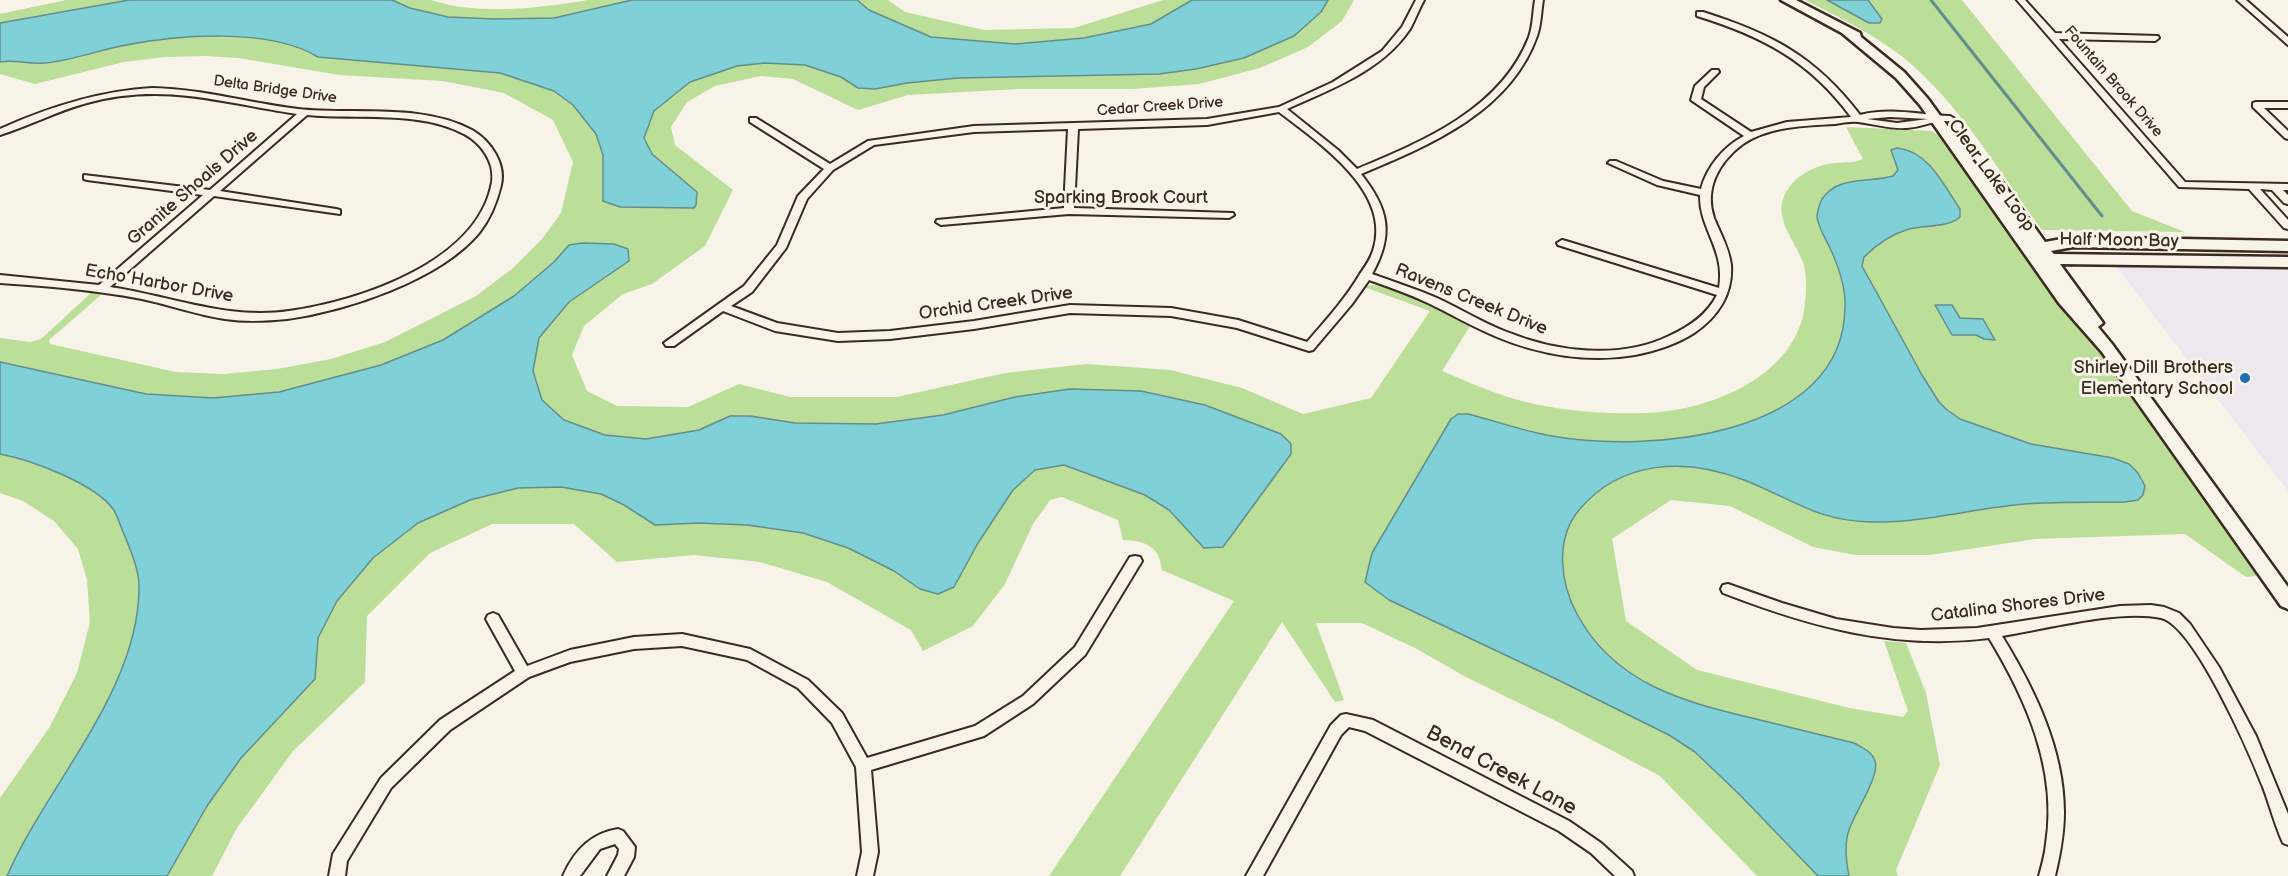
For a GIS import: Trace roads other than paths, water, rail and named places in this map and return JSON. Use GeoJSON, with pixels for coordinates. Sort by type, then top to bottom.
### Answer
{"type":"FeatureCollection","features":[{"type":"Feature","properties":{"kind":"street","name":"Cedar Creek Drive"},"geometry":{"type":"LineString","coordinates":[[670,343],[748,289],[783,246],[802,198],[830,168],[871,143],[974,129],[1207,122],[1281,109],[1336,84],[1385,53],[1406,28],[1420,0]]}},
{"type":"Feature","properties":{"kind":"street"},"geometry":{"type":"LineString","coordinates":[[1356,173],[1416,148],[1451,129],[1503,88],[1526,55],[1535,34],[1539,0]]}},
{"type":"Feature","properties":{"kind":"street","name":"Clear Lake Loop"},"geometry":{"type":"LineString","coordinates":[[1787,0],[1847,31],[1900,75],[1943,119],[2036,248],[2081,320],[2107,348],[2288,602]]}},
{"type":"Feature","properties":{"kind":"street","name":"Fountain Brook Drive"},"geometry":{"type":"LineString","coordinates":[[2020,0],[2182,185],[2251,186]]}},
{"type":"Feature","properties":{"kind":"street"},"geometry":{"type":"LineString","coordinates":[[2241,0],[2288,42]]}},
{"type":"Feature","properties":{"kind":"street"},"geometry":{"type":"LineString","coordinates":[[1700,14],[1754,33],[1800,58],[1823,75],[1843,96],[1858,119]]}},
{"type":"Feature","properties":{"kind":"street"},"geometry":{"type":"LineString","coordinates":[[2053,36],[2155,38]]}},
{"type":"Feature","properties":{"kind":"street"},"geometry":{"type":"LineString","coordinates":[[1715,72],[1700,86],[1696,100],[1750,136]]}},
{"type":"Feature","properties":{"kind":"street","name":"Delta Bridge Drive"},"geometry":{"type":"LineString","coordinates":[[0,132],[85,100],[172,90],[305,112],[428,120],[468,132],[492,154],[498,179],[490,207],[473,234]]}},
{"type":"Feature","properties":{"kind":"street"},"geometry":{"type":"LineString","coordinates":[[2288,105],[2256,105],[2288,135]]}},
{"type":"Feature","properties":{"kind":"street"},"geometry":{"type":"LineString","coordinates":[[1281,109],[1356,173],[1373,196],[1382,223],[1382,237],[1378,252],[1365,275]]}},
{"type":"Feature","properties":{"kind":"street","name":"Granite Shoals Drive"},"geometry":{"type":"LineString","coordinates":[[101,289],[305,112]]}},
{"type":"Feature","properties":{"kind":"street"},"geometry":{"type":"LineString","coordinates":[[1612,162],[1660,183],[1705,193],[1706,182],[1727,152],[1750,136],[1770,128],[1797,123],[1858,119],[1871,123],[1892,124],[1927,123],[1943,119]]}},
{"type":"Feature","properties":{"kind":"street"},"geometry":{"type":"LineString","coordinates":[[753,120],[830,168]]}},
{"type":"Feature","properties":{"kind":"street"},"geometry":{"type":"LineString","coordinates":[[1069,211],[1073,127]]}},
{"type":"Feature","properties":{"kind":"street"},"geometry":{"type":"LineString","coordinates":[[87,177],[336,212]]}},
{"type":"Feature","properties":{"kind":"street"},"geometry":{"type":"LineString","coordinates":[[2251,186],[2288,187]]}},
{"type":"Feature","properties":{"kind":"street"},"geometry":{"type":"LineString","coordinates":[[2251,186],[2288,226]]}},
{"type":"Feature","properties":{"kind":"street"},"geometry":{"type":"LineString","coordinates":[[2275,187],[2288,201]]}},
{"type":"Feature","properties":{"kind":"street","name":"Ravens Creek Drive"},"geometry":{"type":"LineString","coordinates":[[1365,275],[1434,301],[1510,338],[1542,348],[1590,353],[1637,351],[1681,335],[1701,324],[1722,293],[1726,279],[1724,261],[1708,214],[1705,193]]}},
{"type":"Feature","properties":{"kind":"street","name":"Sparking Brook Court"},"geometry":{"type":"LineString","coordinates":[[941,222],[1069,211],[1229,215]]}},
{"type":"Feature","properties":{"kind":"street","name":"Echo Harbor Drive"},"geometry":{"type":"LineString","coordinates":[[0,279],[101,289],[164,300],[225,315],[287,315],[351,302],[406,279],[444,257],[473,234]]}},
{"type":"Feature","properties":{"kind":"street","name":"Half Moon Bay"},"geometry":{"type":"LineString","coordinates":[[2036,248],[2073,242],[2288,246]]}},
{"type":"Feature","properties":{"kind":"street"},"geometry":{"type":"LineString","coordinates":[[1562,243],[1722,293]]}},
{"type":"Feature","properties":{"kind":"street","name":"Half Moon Bay"},"geometry":{"type":"LineString","coordinates":[[2036,248],[2052,260],[2288,262]]}},
{"type":"Feature","properties":{"kind":"street","name":"Clear Lake Loop"},"geometry":{"type":"LineString","coordinates":[[2052,260],[2098,327],[2107,348]]}},
{"type":"Feature","properties":{"kind":"street","name":"Orchid Creek Drive"},"geometry":{"type":"LineString","coordinates":[[723,307],[775,327],[838,337],[890,335],[974,325],[1070,309],[1171,312],[1238,324],[1309,347],[1345,305],[1365,275]]}},
{"type":"Feature","properties":{"kind":"street"},"geometry":{"type":"LineString","coordinates":[[863,766],[979,730],[1028,700],[1080,651],[1135,561]]}},
{"type":"Feature","properties":{"kind":"street","name":"Catalina Shores Drive"},"geometry":{"type":"LineString","coordinates":[[1728,589],[1803,616],[1876,631],[1949,636],[2116,612],[2161,612],[2174,617],[2186,630],[2212,668],[2237,712],[2285,818]]}},
{"type":"Feature","properties":{"kind":"street"},"geometry":{"type":"LineString","coordinates":[[493,619],[524,673]]}},
{"type":"Feature","properties":{"kind":"street"},"geometry":{"type":"LineString","coordinates":[[1992,631],[2014,666],[2031,700],[2045,740],[2056,787],[2056,826],[2046,876]]}},
{"type":"Feature","properties":{"kind":"street"},"geometry":{"type":"LineString","coordinates":[[337,876],[339,859],[386,783],[445,725],[524,673],[570,656],[634,643],[682,640],[750,655],[803,684],[837,718],[863,766],[870,852],[865,876]]}},
{"type":"Feature","properties":{"kind":"street","name":"Bend Creek Lane"},"geometry":{"type":"LineString","coordinates":[[1254,876],[1336,730],[1346,720],[1368,726],[1564,826],[1596,848],[1626,876]]}},
{"type":"Feature","properties":{"kind":"street"},"geometry":{"type":"LineString","coordinates":[[2285,818],[2288,838]]}},
{"type":"Feature","properties":{"kind":"street"},"geometry":{"type":"LineString","coordinates":[[571,876],[590,847],[604,837],[618,836],[627,847],[626,857],[615,876]]}},
{"type":"Feature","properties":{"kind":"water"},"geometry":{"type":"Polygon","coordinates":[[[129,0],[392,0],[410,8],[448,17],[494,19],[554,18],[632,0],[857,0],[869,10],[931,37],[1015,44],[1084,38],[1151,24],[1192,0],[1328,0],[1321,12],[1294,36],[1244,58],[1196,69],[1159,74],[958,78],[875,89],[858,88],[841,77],[805,65],[765,63],[737,66],[690,82],[654,111],[644,138],[652,154],[697,192],[694,208],[620,207],[603,201],[603,155],[596,134],[573,105],[554,91],[500,73],[318,57],[298,47],[274,41],[222,36],[143,42],[45,63],[0,62],[0,23],[129,0]]]}},
{"type":"Feature","properties":{"kind":"water"},"geometry":{"type":"Polygon","coordinates":[[[1827,0],[1868,0],[1882,19],[1880,23],[1869,23],[1827,0]]]}},
{"type":"Feature","properties":{"kind":"water"},"geometry":{"type":"Polygon","coordinates":[[[1897,148],[1918,156],[1927,163],[1960,209],[1960,217],[1949,223],[1909,229],[1885,240],[1864,257],[1862,266],[1939,402],[1960,419],[2031,444],[2113,458],[2129,464],[2138,473],[2145,486],[2143,495],[2138,500],[2125,502],[2029,504],[1943,516],[1870,522],[1818,513],[1744,480],[1699,468],[1677,466],[1634,472],[1596,493],[1571,522],[1563,547],[1564,575],[1571,602],[1577,614],[1593,638],[1611,658],[1632,674],[1678,697],[1729,713],[1854,743],[1871,755],[1876,768],[1874,776],[1847,835],[1846,853],[1849,876],[1818,876],[1695,752],[1669,735],[1389,600],[1365,582],[1372,553],[1451,419],[1458,414],[1468,414],[1552,436],[1592,441],[1637,441],[1686,437],[1733,427],[1777,410],[1812,385],[1836,351],[1845,307],[1841,276],[1818,221],[1820,203],[1829,191],[1845,183],[1893,176],[1898,170],[1891,150],[1897,148]]]}},
{"type":"Feature","properties":{"kind":"water"},"geometry":{"type":"Polygon","coordinates":[[[614,244],[628,249],[629,261],[569,302],[539,338],[533,371],[542,400],[564,420],[605,435],[646,439],[699,430],[730,416],[750,416],[795,423],[876,424],[943,415],[1015,397],[1070,389],[1141,391],[1205,405],[1281,434],[1291,444],[1291,454],[1223,547],[1204,548],[1169,510],[1145,495],[1064,465],[1035,470],[1013,490],[978,543],[954,587],[938,594],[920,589],[894,571],[848,548],[803,533],[747,525],[698,523],[655,525],[624,505],[601,494],[561,487],[518,488],[470,500],[418,523],[373,558],[337,601],[318,638],[315,679],[241,758],[207,806],[167,876],[7,876],[24,841],[108,699],[124,662],[135,625],[139,586],[134,559],[118,518],[104,499],[61,474],[28,461],[0,454],[0,362],[146,394],[213,398],[279,392],[381,365],[443,340],[514,296],[554,262],[569,245],[614,244]]]}},
{"type":"Feature","properties":{"kind":"water"},"geometry":{"type":"Polygon","coordinates":[[[1935,305],[1952,305],[1960,318],[1983,319],[1995,340],[1984,339],[1976,335],[1952,335],[1935,305]]]}},
{"type":"Feature","properties":{"kind":"waterway"},"geometry":{"type":"LineString","coordinates":[[1931,0],[2102,216]]}},
{"type":"Feature","properties":{"kind":"place","name":"Shirley Dill Brothers Elementary School"},"geometry":{"type":"Point","coordinates":[2245,378]}}]}
